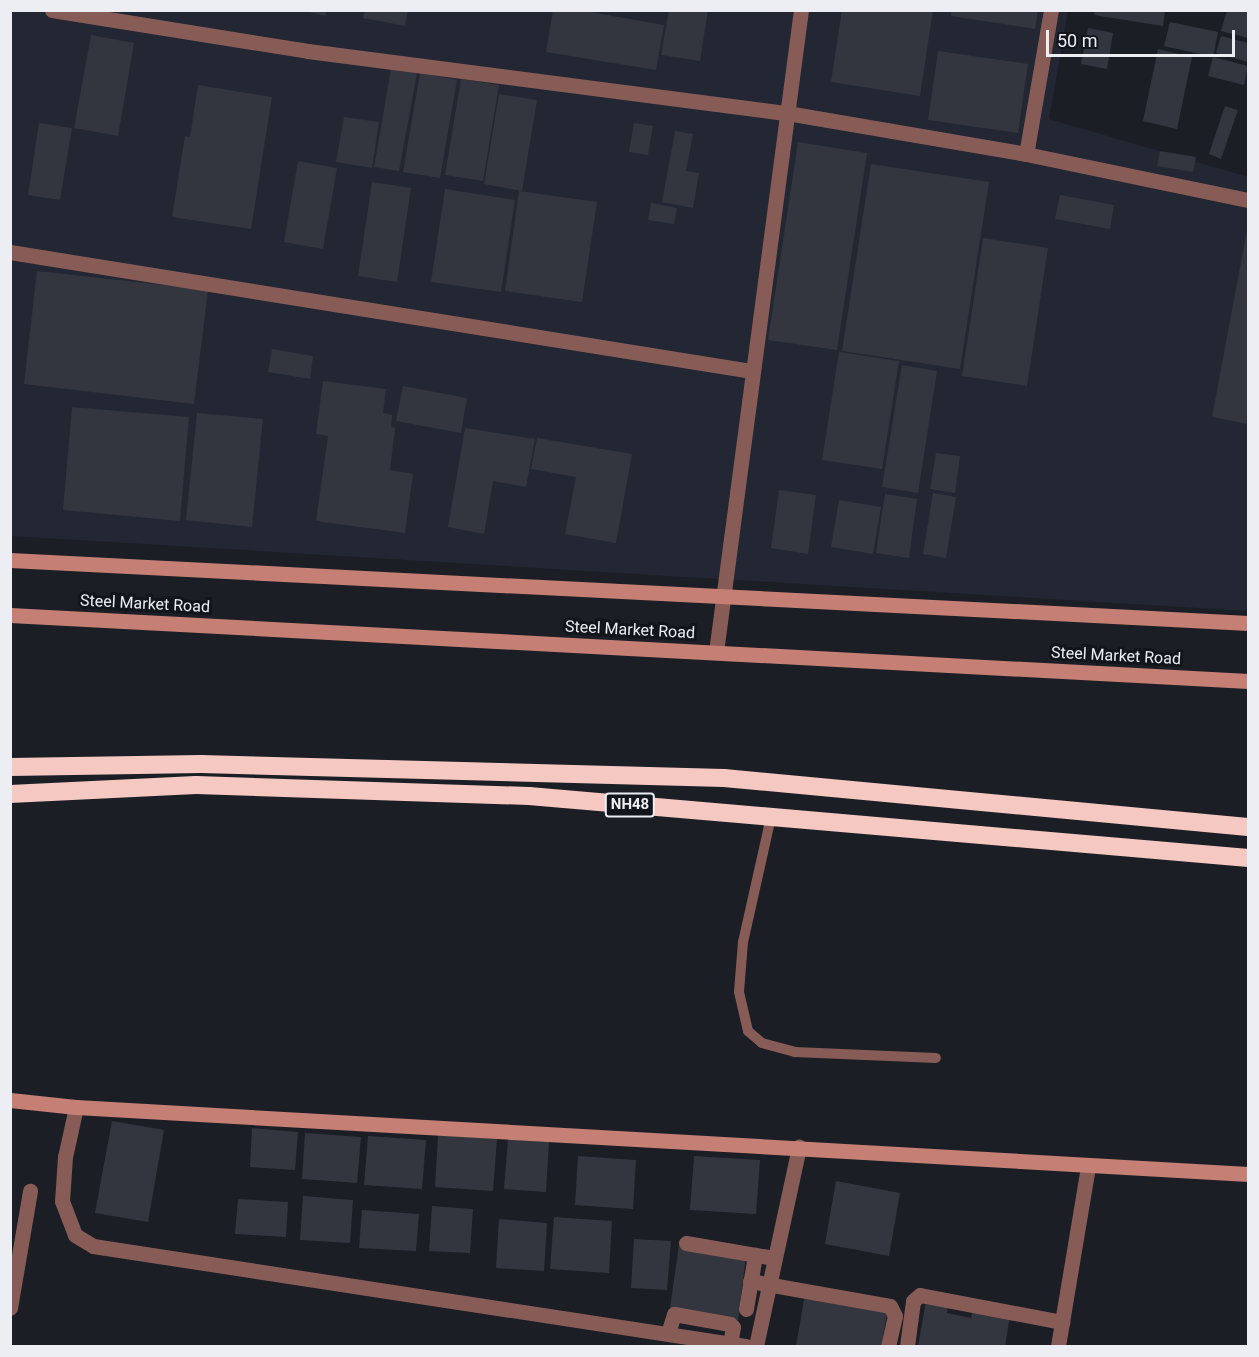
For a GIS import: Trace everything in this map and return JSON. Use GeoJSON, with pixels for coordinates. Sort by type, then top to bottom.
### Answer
{"type":"FeatureCollection","features":[{"type":"Feature","properties":{"kind":"highway","name":"NH48"},"geometry":{"type":"LineString","coordinates":[[10,767],[201,764],[724,778],[1248,827]]}},
{"type":"Feature","properties":{"kind":"highway","name":"NH48"},"geometry":{"type":"LineString","coordinates":[[10,794],[195,785],[529,796],[1248,858]]}},
{"type":"Feature","properties":{"kind":"street"},"geometry":{"type":"LineString","coordinates":[[52,10],[308,51],[787,113],[1026,154],[1248,200]]}},
{"type":"Feature","properties":{"kind":"street"},"geometry":{"type":"LineString","coordinates":[[716,652],[721,596],[801,10]]}},
{"type":"Feature","properties":{"kind":"street"},"geometry":{"type":"LineString","coordinates":[[1026,154],[1052,10]]}},
{"type":"Feature","properties":{"kind":"street"},"geometry":{"type":"LineString","coordinates":[[10,252],[751,370]]}},
{"type":"Feature","properties":{"kind":"street"},"geometry":{"type":"LineString","coordinates":[[10,560],[1248,623]]}},
{"type":"Feature","properties":{"kind":"street","name":"Steel Market Road"},"geometry":{"type":"LineString","coordinates":[[10,615],[1248,681]]}},
{"type":"Feature","properties":{"kind":"street"},"geometry":{"type":"LineString","coordinates":[[10,1100],[76,1107],[799,1147],[1088,1166],[1248,1173]]}},
{"type":"Feature","properties":{"kind":"street"},"geometry":{"type":"LineString","coordinates":[[76,1107],[65,1156],[62,1201],[75,1235],[93,1246],[746,1347]]}},
{"type":"Feature","properties":{"kind":"street"},"geometry":{"type":"LineString","coordinates":[[756,1347],[766,1291],[799,1147]]}},
{"type":"Feature","properties":{"kind":"street"},"geometry":{"type":"LineString","coordinates":[[1058,1347],[1088,1166]]}},
{"type":"Feature","properties":{"kind":"street"},"geometry":{"type":"LineString","coordinates":[[10,1308],[30,1191]]}},
{"type":"Feature","properties":{"kind":"street"},"geometry":{"type":"LineString","coordinates":[[686,1243],[774,1258]]}},
{"type":"Feature","properties":{"kind":"street"},"geometry":{"type":"LineString","coordinates":[[755,1255],[748,1295],[766,1291],[890,1306],[895,1316],[888,1347]]}},
{"type":"Feature","properties":{"kind":"street"},"geometry":{"type":"LineString","coordinates":[[907,1347],[913,1301],[920,1295],[1062,1322]]}},
{"type":"Feature","properties":{"kind":"street"},"geometry":{"type":"LineString","coordinates":[[668,1334],[674,1314],[699,1318],[730,1324],[734,1327],[730,1344]]}},
{"type":"Feature","properties":{"kind":"street"},"geometry":{"type":"LineString","coordinates":[[695,1338],[699,1318]]}},
{"type":"Feature","properties":{"kind":"lane"},"geometry":{"type":"LineString","coordinates":[[771,817],[743,942],[739,992],[748,1031],[762,1043],[795,1052],[936,1058]]}},
{"type":"Feature","properties":{"kind":"shaded area"},"geometry":{"type":"Polygon","coordinates":[[[10,11],[1068,11],[1049,119],[1248,177],[1248,611],[11,536],[10,11]]]}},
{"type":"Feature","properties":{"kind":"building"},"geometry":{"type":"Polygon","coordinates":[[[301,10],[327,10],[325,16],[301,10]]]}},
{"type":"Feature","properties":{"kind":"building"},"geometry":{"type":"Polygon","coordinates":[[[365,10],[408,10],[405,26],[363,18],[365,10]]]}},
{"type":"Feature","properties":{"kind":"building"},"geometry":{"type":"Polygon","coordinates":[[[553,10],[579,10],[664,25],[656,70],[546,52],[553,10]]]}},
{"type":"Feature","properties":{"kind":"building"},"geometry":{"type":"Polygon","coordinates":[[[669,10],[708,10],[700,61],[661,55],[669,10]]]}},
{"type":"Feature","properties":{"kind":"building"},"geometry":{"type":"Polygon","coordinates":[[[842,10],[933,10],[920,96],[831,82],[842,10]]]}},
{"type":"Feature","properties":{"kind":"building"},"geometry":{"type":"Polygon","coordinates":[[[951,10],[1038,10],[1035,29],[951,16],[951,10]]]}},
{"type":"Feature","properties":{"kind":"building"},"geometry":{"type":"Polygon","coordinates":[[[1095,10],[1165,10],[1163,26],[1094,15],[1095,10]]]}},
{"type":"Feature","properties":{"kind":"building"},"geometry":{"type":"Polygon","coordinates":[[[1227,10],[1248,12],[1248,38],[1221,31],[1227,10]]]}},
{"type":"Feature","properties":{"kind":"building"},"geometry":{"type":"Polygon","coordinates":[[[1170,22],[1218,32],[1213,57],[1164,46],[1170,22]]]}},
{"type":"Feature","properties":{"kind":"building"},"geometry":{"type":"Polygon","coordinates":[[[1088,28],[1113,33],[1107,69],[1081,64],[1088,28]]]}},
{"type":"Feature","properties":{"kind":"building"},"geometry":{"type":"Polygon","coordinates":[[[91,35],[134,43],[118,136],[74,128],[91,35]]]}},
{"type":"Feature","properties":{"kind":"building"},"geometry":{"type":"Polygon","coordinates":[[[1221,36],[1248,43],[1248,62],[1216,53],[1221,36]]]}},
{"type":"Feature","properties":{"kind":"building"},"geometry":{"type":"Polygon","coordinates":[[[1158,49],[1192,57],[1177,129],[1143,121],[1158,49]]]}},
{"type":"Feature","properties":{"kind":"building"},"geometry":{"type":"Polygon","coordinates":[[[938,51],[1028,64],[1018,133],[928,120],[938,51]]]}},
{"type":"Feature","properties":{"kind":"building"},"geometry":{"type":"Polygon","coordinates":[[[1213,57],[1248,66],[1244,85],[1208,76],[1213,57]]]}},
{"type":"Feature","properties":{"kind":"building"},"geometry":{"type":"Polygon","coordinates":[[[391,69],[417,73],[399,171],[374,167],[391,69]]]}},
{"type":"Feature","properties":{"kind":"building"},"geometry":{"type":"Polygon","coordinates":[[[420,73],[457,80],[440,178],[403,172],[420,73]]]}},
{"type":"Feature","properties":{"kind":"building"},"geometry":{"type":"Polygon","coordinates":[[[461,79],[499,85],[483,181],[445,175],[461,79]]]}},
{"type":"Feature","properties":{"kind":"building"},"geometry":{"type":"Polygon","coordinates":[[[198,85],[272,97],[251,229],[172,217],[185,136],[190,137],[198,85]]]}},
{"type":"Feature","properties":{"kind":"building"},"geometry":{"type":"Polygon","coordinates":[[[499,94],[537,100],[522,191],[484,184],[499,94]]]}},
{"type":"Feature","properties":{"kind":"building"},"geometry":{"type":"Polygon","coordinates":[[[1225,106],[1238,110],[1221,159],[1209,154],[1225,106]]]}},
{"type":"Feature","properties":{"kind":"building"},"geometry":{"type":"Polygon","coordinates":[[[344,117],[379,122],[372,168],[336,162],[344,117]]]}},
{"type":"Feature","properties":{"kind":"building"},"geometry":{"type":"Polygon","coordinates":[[[39,123],[72,128],[60,200],[28,195],[39,123]]]}},
{"type":"Feature","properties":{"kind":"building"},"geometry":{"type":"Polygon","coordinates":[[[634,123],[653,126],[648,155],[629,152],[634,123]]]}},
{"type":"Feature","properties":{"kind":"building"},"geometry":{"type":"Polygon","coordinates":[[[675,131],[693,134],[686,171],[699,173],[693,208],[662,202],[675,131]]]}},
{"type":"Feature","properties":{"kind":"building"},"geometry":{"type":"Polygon","coordinates":[[[798,142],[867,153],[837,350],[768,340],[798,142]]]}},
{"type":"Feature","properties":{"kind":"building"},"geometry":{"type":"Polygon","coordinates":[[[1160,151],[1196,157],[1193,172],[1157,166],[1160,151]]]}},
{"type":"Feature","properties":{"kind":"building"},"geometry":{"type":"Polygon","coordinates":[[[298,161],[337,168],[323,249],[284,242],[298,161]]]}},
{"type":"Feature","properties":{"kind":"building"},"geometry":{"type":"Polygon","coordinates":[[[871,164],[989,182],[960,369],[842,351],[871,164]]]}},
{"type":"Feature","properties":{"kind":"building"},"geometry":{"type":"Polygon","coordinates":[[[372,182],[411,188],[397,282],[358,276],[372,182]]]}},
{"type":"Feature","properties":{"kind":"building"},"geometry":{"type":"Polygon","coordinates":[[[445,189],[515,200],[501,292],[431,282],[445,189]]]}},
{"type":"Feature","properties":{"kind":"building"},"geometry":{"type":"Polygon","coordinates":[[[519,191],[597,202],[582,302],[505,291],[519,191]]]}},
{"type":"Feature","properties":{"kind":"building"},"geometry":{"type":"Polygon","coordinates":[[[1060,195],[1114,205],[1110,229],[1055,219],[1060,195]]]}},
{"type":"Feature","properties":{"kind":"building"},"geometry":{"type":"Polygon","coordinates":[[[651,203],[677,208],[674,224],[648,220],[651,203]]]}},
{"type":"Feature","properties":{"kind":"building"},"geometry":{"type":"Polygon","coordinates":[[[1248,230],[1248,424],[1212,417],[1248,230]]]}},
{"type":"Feature","properties":{"kind":"building"},"geometry":{"type":"Polygon","coordinates":[[[983,238],[1048,248],[1027,386],[962,376],[983,238]]]}},
{"type":"Feature","properties":{"kind":"building"},"geometry":{"type":"Polygon","coordinates":[[[37,271],[208,290],[194,404],[24,384],[37,271]]]}},
{"type":"Feature","properties":{"kind":"building"},"geometry":{"type":"Polygon","coordinates":[[[272,349],[313,356],[310,379],[268,372],[272,349]]]}},
{"type":"Feature","properties":{"kind":"building"},"geometry":{"type":"Polygon","coordinates":[[[839,352],[899,361],[882,469],[822,460],[839,352]]]}},
{"type":"Feature","properties":{"kind":"building"},"geometry":{"type":"Polygon","coordinates":[[[902,365],[937,371],[918,493],[882,487],[902,365]]]}},
{"type":"Feature","properties":{"kind":"building"},"geometry":{"type":"Polygon","coordinates":[[[323,381],[386,389],[383,413],[392,415],[391,427],[395,428],[390,470],[413,474],[405,533],[316,521],[328,436],[316,434],[323,381]]]}},
{"type":"Feature","properties":{"kind":"building"},"geometry":{"type":"Polygon","coordinates":[[[403,386],[467,398],[461,433],[396,421],[403,386]]]}},
{"type":"Feature","properties":{"kind":"building"},"geometry":{"type":"Polygon","coordinates":[[[72,407],[189,417],[180,521],[63,510],[72,407]]]}},
{"type":"Feature","properties":{"kind":"building"},"geometry":{"type":"Polygon","coordinates":[[[197,413],[263,419],[252,527],[186,520],[197,413]]]}},
{"type":"Feature","properties":{"kind":"building"},"geometry":{"type":"Polygon","coordinates":[[[465,428],[535,439],[526,487],[493,481],[484,534],[448,527],[465,428]]]}},
{"type":"Feature","properties":{"kind":"building"},"geometry":{"type":"Polygon","coordinates":[[[537,438],[632,454],[616,543],[565,534],[576,477],[531,469],[537,438]]]}},
{"type":"Feature","properties":{"kind":"building"},"geometry":{"type":"Polygon","coordinates":[[[936,453],[960,456],[955,493],[930,489],[936,453]]]}},
{"type":"Feature","properties":{"kind":"building"},"geometry":{"type":"Polygon","coordinates":[[[779,490],[816,495],[808,554],[771,548],[779,490]]]}},
{"type":"Feature","properties":{"kind":"building"},"geometry":{"type":"Polygon","coordinates":[[[933,493],[956,497],[946,558],[923,554],[933,493]]]}},
{"type":"Feature","properties":{"kind":"building"},"geometry":{"type":"Polygon","coordinates":[[[885,494],[917,499],[909,558],[876,553],[885,494]]]}},
{"type":"Feature","properties":{"kind":"building"},"geometry":{"type":"Polygon","coordinates":[[[839,500],[881,507],[873,554],[831,547],[839,500]]]}},
{"type":"Feature","properties":{"kind":"building"},"geometry":{"type":"Polygon","coordinates":[[[112,1121],[164,1130],[148,1222],[95,1213],[112,1121]]]}},
{"type":"Feature","properties":{"kind":"building"},"geometry":{"type":"Polygon","coordinates":[[[252,1128],[298,1132],[295,1170],[250,1167],[252,1128]]]}},
{"type":"Feature","properties":{"kind":"building"},"geometry":{"type":"Polygon","coordinates":[[[305,1133],[361,1137],[357,1183],[302,1179],[305,1133]]]}},
{"type":"Feature","properties":{"kind":"building"},"geometry":{"type":"Polygon","coordinates":[[[438,1135],[497,1139],[493,1191],[435,1187],[438,1135]]]}},
{"type":"Feature","properties":{"kind":"building"},"geometry":{"type":"Polygon","coordinates":[[[368,1136],[426,1140],[422,1189],[364,1185],[368,1136]]]}},
{"type":"Feature","properties":{"kind":"building"},"geometry":{"type":"Polygon","coordinates":[[[508,1139],[549,1142],[546,1192],[504,1189],[508,1139]]]}},
{"type":"Feature","properties":{"kind":"building"},"geometry":{"type":"Polygon","coordinates":[[[578,1156],[636,1160],[633,1209],[575,1205],[578,1156]]]}},
{"type":"Feature","properties":{"kind":"building"},"geometry":{"type":"Polygon","coordinates":[[[694,1156],[760,1160],[756,1214],[690,1210],[694,1156]]]}},
{"type":"Feature","properties":{"kind":"building"},"geometry":{"type":"Polygon","coordinates":[[[836,1181],[900,1193],[889,1256],[825,1244],[836,1181]]]}},
{"type":"Feature","properties":{"kind":"building"},"geometry":{"type":"Polygon","coordinates":[[[303,1196],[353,1200],[350,1243],[300,1240],[303,1196]]]}},
{"type":"Feature","properties":{"kind":"building"},"geometry":{"type":"Polygon","coordinates":[[[238,1199],[288,1202],[286,1237],[235,1234],[238,1199]]]}},
{"type":"Feature","properties":{"kind":"building"},"geometry":{"type":"Polygon","coordinates":[[[432,1206],[473,1209],[470,1253],[429,1251],[432,1206]]]}},
{"type":"Feature","properties":{"kind":"building"},"geometry":{"type":"Polygon","coordinates":[[[362,1210],[419,1214],[416,1251],[359,1248],[362,1210]]]}},
{"type":"Feature","properties":{"kind":"building"},"geometry":{"type":"Polygon","coordinates":[[[554,1217],[612,1221],[609,1273],[550,1269],[554,1217]]]}},
{"type":"Feature","properties":{"kind":"building"},"geometry":{"type":"Polygon","coordinates":[[[499,1219],[547,1223],[544,1271],[496,1268],[499,1219]]]}},
{"type":"Feature","properties":{"kind":"building"},"geometry":{"type":"Polygon","coordinates":[[[634,1239],[671,1241],[667,1290],[631,1288],[634,1239]]]}},
{"type":"Feature","properties":{"kind":"building"},"geometry":{"type":"Polygon","coordinates":[[[679,1245],[746,1256],[738,1320],[670,1308],[679,1245]]]}},
{"type":"Feature","properties":{"kind":"building"},"geometry":{"type":"Polygon","coordinates":[[[805,1294],[888,1309],[881,1346],[796,1346],[805,1294]]]}},
{"type":"Feature","properties":{"kind":"building"},"geometry":{"type":"Polygon","coordinates":[[[926,1301],[948,1305],[947,1313],[971,1318],[973,1309],[1010,1316],[1005,1346],[918,1346],[926,1301]]]}}]}
